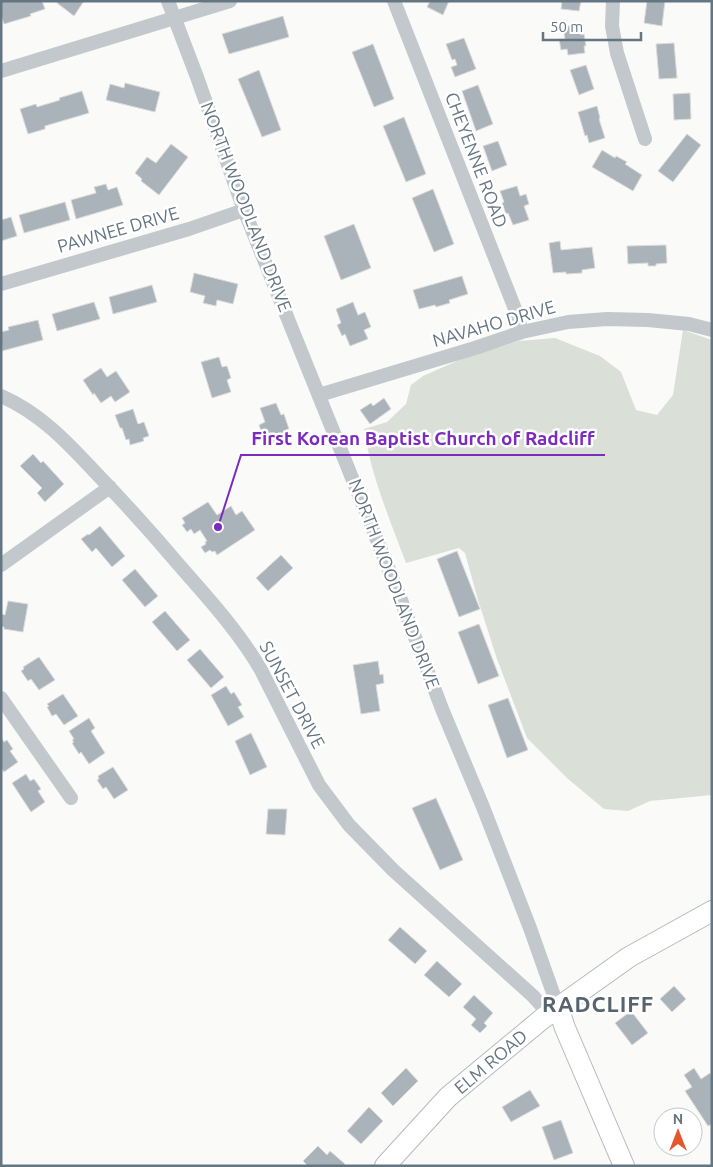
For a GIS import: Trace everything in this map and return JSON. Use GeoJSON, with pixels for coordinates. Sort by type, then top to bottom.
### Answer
{"type":"FeatureCollection","features":[{"type":"Feature","properties":{"kind":"street","name":"NORTH WOODLAND DRIVE"},"geometry":{"type":"LineString","coordinates":[[168,1],[176,18],[244,210],[319,394],[530,928],[553,1011],[565,1028],[624,1166]]}},
{"type":"Feature","properties":{"kind":"street"},"geometry":{"type":"LineString","coordinates":[[1,71],[230,1]]}},
{"type":"Feature","properties":{"kind":"street","name":"CHEYENNE ROAD"},"geometry":{"type":"LineString","coordinates":[[394,1],[510,296],[522,332]]}},
{"type":"Feature","properties":{"kind":"street"},"geometry":{"type":"LineString","coordinates":[[613,1],[612,26],[617,53],[645,139]]}},
{"type":"Feature","properties":{"kind":"street","name":"PAWNEE DRIVE"},"geometry":{"type":"LineString","coordinates":[[1,284],[189,229],[244,210]]}},
{"type":"Feature","properties":{"kind":"street","name":"NAVAHO DRIVE"},"geometry":{"type":"LineString","coordinates":[[319,394],[475,348],[522,332],[568,322],[607,319],[648,320],[689,324],[712,330]]}},
{"type":"Feature","properties":{"kind":"street","name":"SUNSET DRIVE"},"geometry":{"type":"LineString","coordinates":[[1,396],[31,412],[66,441],[137,516],[233,630],[251,653],[319,785],[349,825],[393,870],[533,996],[553,1011]]}},
{"type":"Feature","properties":{"kind":"street"},"geometry":{"type":"LineString","coordinates":[[1,565],[110,487]]}},
{"type":"Feature","properties":{"kind":"street"},"geometry":{"type":"LineString","coordinates":[[1,698],[71,798]]}},
{"type":"Feature","properties":{"kind":"street","name":"ELM ROAD"},"geometry":{"type":"LineString","coordinates":[[385,1166],[448,1097],[553,1011],[629,957],[712,911]]}},
{"type":"Feature","properties":{"kind":"shaded area"},"geometry":{"type":"Polygon","coordinates":[[[683,330],[712,340],[712,795],[650,801],[628,811],[604,809],[567,778],[527,738],[497,659],[465,553],[459,548],[406,563],[376,481],[364,429],[387,422],[406,404],[411,385],[423,376],[466,357],[519,341],[555,338],[600,356],[621,372],[636,410],[657,415],[673,395],[683,330]]]}},
{"type":"Feature","properties":{"kind":"building"},"geometry":{"type":"Polygon","coordinates":[[[42,1],[45,9],[30,14],[31,16],[4,24],[1,15],[1,2],[42,1]]]}},
{"type":"Feature","properties":{"kind":"building"},"geometry":{"type":"Polygon","coordinates":[[[58,1],[84,1],[74,16],[57,3],[58,1]]]}},
{"type":"Feature","properties":{"kind":"building"},"geometry":{"type":"Polygon","coordinates":[[[430,1],[449,1],[443,15],[427,7],[430,1]]]}},
{"type":"Feature","properties":{"kind":"building"},"geometry":{"type":"Polygon","coordinates":[[[562,1],[581,1],[579,11],[561,9],[562,1]]]}},
{"type":"Feature","properties":{"kind":"building"},"geometry":{"type":"Polygon","coordinates":[[[647,1],[665,1],[662,26],[644,23],[647,1]]]}},
{"type":"Feature","properties":{"kind":"building"},"geometry":{"type":"Polygon","coordinates":[[[283,16],[289,37],[229,54],[222,34],[283,16]]]}},
{"type":"Feature","properties":{"kind":"building"},"geometry":{"type":"Polygon","coordinates":[[[580,24],[581,35],[584,34],[585,53],[568,55],[567,49],[561,50],[559,39],[565,39],[563,27],[580,24]]]}},
{"type":"Feature","properties":{"kind":"building"},"geometry":{"type":"Polygon","coordinates":[[[464,38],[476,69],[455,77],[451,67],[457,65],[455,59],[452,60],[446,44],[464,38]]]}},
{"type":"Feature","properties":{"kind":"building"},"geometry":{"type":"Polygon","coordinates":[[[674,43],[677,78],[659,79],[656,44],[674,43]]]}},
{"type":"Feature","properties":{"kind":"building"},"geometry":{"type":"Polygon","coordinates":[[[373,44],[394,99],[374,107],[352,52],[373,44]]]}},
{"type":"Feature","properties":{"kind":"building"},"geometry":{"type":"Polygon","coordinates":[[[586,65],[594,89],[579,95],[570,70],[586,65]]]}},
{"type":"Feature","properties":{"kind":"building"},"geometry":{"type":"Polygon","coordinates":[[[259,70],[281,130],[262,137],[238,79],[259,70]]]}},
{"type":"Feature","properties":{"kind":"building"},"geometry":{"type":"Polygon","coordinates":[[[125,83],[160,92],[155,112],[106,100],[110,84],[124,88],[125,83]]]}},
{"type":"Feature","properties":{"kind":"building"},"geometry":{"type":"Polygon","coordinates":[[[478,85],[493,124],[476,131],[462,91],[478,85]]]}},
{"type":"Feature","properties":{"kind":"building"},"geometry":{"type":"Polygon","coordinates":[[[82,91],[89,113],[45,126],[45,129],[28,134],[20,109],[36,104],[37,107],[82,91]]]}},
{"type":"Feature","properties":{"kind":"building"},"geometry":{"type":"Polygon","coordinates":[[[690,93],[691,119],[674,120],[673,94],[690,93]]]}},
{"type":"Feature","properties":{"kind":"building"},"geometry":{"type":"Polygon","coordinates":[[[597,106],[605,138],[589,143],[578,112],[597,106]]]}},
{"type":"Feature","properties":{"kind":"building"},"geometry":{"type":"Polygon","coordinates":[[[404,117],[426,174],[406,182],[383,126],[404,117]]]}},
{"type":"Feature","properties":{"kind":"building"},"geometry":{"type":"Polygon","coordinates":[[[687,134],[701,145],[673,182],[658,171],[687,134]]]}},
{"type":"Feature","properties":{"kind":"building"},"geometry":{"type":"Polygon","coordinates":[[[498,141],[507,165],[492,171],[483,146],[498,141]]]}},
{"type":"Feature","properties":{"kind":"building"},"geometry":{"type":"Polygon","coordinates":[[[171,144],[188,157],[159,195],[141,181],[142,179],[135,173],[147,157],[156,163],[171,144]]]}},
{"type":"Feature","properties":{"kind":"building"},"geometry":{"type":"Polygon","coordinates":[[[602,150],[615,158],[616,156],[627,162],[625,164],[642,175],[633,191],[592,167],[602,150]]]}},
{"type":"Feature","properties":{"kind":"building"},"geometry":{"type":"Polygon","coordinates":[[[106,184],[108,190],[117,187],[123,205],[76,219],[71,200],[96,193],[94,187],[106,184]]]}},
{"type":"Feature","properties":{"kind":"building"},"geometry":{"type":"Polygon","coordinates":[[[517,186],[520,196],[526,194],[529,204],[524,206],[529,220],[513,225],[508,213],[506,214],[500,191],[517,186]]]}},
{"type":"Feature","properties":{"kind":"building"},"geometry":{"type":"Polygon","coordinates":[[[433,189],[454,244],[434,252],[412,198],[433,189]]]}},
{"type":"Feature","properties":{"kind":"building"},"geometry":{"type":"Polygon","coordinates":[[[65,202],[70,220],[24,233],[19,215],[65,202]]]}},
{"type":"Feature","properties":{"kind":"building"},"geometry":{"type":"Polygon","coordinates":[[[11,217],[17,236],[1,241],[1,220],[11,217]]]}},
{"type":"Feature","properties":{"kind":"building"},"geometry":{"type":"Polygon","coordinates":[[[354,224],[371,268],[341,280],[324,236],[354,224]]]}},
{"type":"Feature","properties":{"kind":"building"},"geometry":{"type":"Polygon","coordinates":[[[560,241],[561,250],[592,247],[595,268],[582,270],[582,273],[553,273],[549,243],[560,241]]]}},
{"type":"Feature","properties":{"kind":"building"},"geometry":{"type":"Polygon","coordinates":[[[666,245],[667,263],[656,264],[656,266],[648,266],[648,263],[628,264],[627,246],[666,245]]]}},
{"type":"Feature","properties":{"kind":"building"},"geometry":{"type":"Polygon","coordinates":[[[194,273],[238,284],[233,304],[217,300],[216,306],[203,303],[205,296],[190,292],[194,273]]]}},
{"type":"Feature","properties":{"kind":"building"},"geometry":{"type":"Polygon","coordinates":[[[462,276],[468,294],[449,300],[450,303],[419,309],[413,290],[462,276]]]}},
{"type":"Feature","properties":{"kind":"building"},"geometry":{"type":"Polygon","coordinates":[[[152,285],[157,302],[113,314],[109,297],[152,285]]]}},
{"type":"Feature","properties":{"kind":"building"},"geometry":{"type":"Polygon","coordinates":[[[94,302],[100,319],[57,331],[52,314],[94,302]]]}},
{"type":"Feature","properties":{"kind":"building"},"geometry":{"type":"Polygon","coordinates":[[[353,302],[358,315],[365,312],[371,327],[364,330],[368,339],[350,346],[345,334],[342,336],[337,325],[341,323],[336,309],[353,302]]]}},
{"type":"Feature","properties":{"kind":"building"},"geometry":{"type":"Polygon","coordinates":[[[38,320],[43,340],[2,351],[1,332],[9,330],[8,327],[38,320]]]}},
{"type":"Feature","properties":{"kind":"building"},"geometry":{"type":"Polygon","coordinates":[[[219,357],[222,367],[227,366],[231,378],[227,380],[231,392],[212,398],[201,362],[219,357]]]}},
{"type":"Feature","properties":{"kind":"building"},"geometry":{"type":"Polygon","coordinates":[[[101,368],[107,377],[116,371],[130,392],[115,402],[111,396],[101,403],[83,380],[101,368]]]}},
{"type":"Feature","properties":{"kind":"building"},"geometry":{"type":"Polygon","coordinates":[[[384,398],[391,409],[370,424],[360,410],[371,403],[373,406],[384,398]]]}},
{"type":"Feature","properties":{"kind":"building"},"geometry":{"type":"Polygon","coordinates":[[[276,403],[281,415],[284,414],[289,429],[286,430],[289,439],[273,445],[270,435],[263,437],[259,425],[265,422],[260,408],[276,403]]]}},
{"type":"Feature","properties":{"kind":"building"},"geometry":{"type":"Polygon","coordinates":[[[133,409],[138,424],[144,422],[149,436],[143,438],[144,441],[130,445],[129,439],[126,440],[115,415],[133,409]]]}},
{"type":"Feature","properties":{"kind":"building"},"geometry":{"type":"Polygon","coordinates":[[[33,454],[41,463],[43,461],[64,484],[45,502],[37,493],[42,488],[20,466],[33,454]]]}},
{"type":"Feature","properties":{"kind":"building"},"geometry":{"type":"Polygon","coordinates":[[[208,502],[217,515],[231,506],[236,515],[242,511],[255,530],[217,555],[215,551],[212,552],[210,550],[205,553],[201,547],[207,541],[200,530],[194,534],[191,529],[187,532],[182,525],[185,523],[182,518],[208,502]]]}},
{"type":"Feature","properties":{"kind":"building"},"geometry":{"type":"Polygon","coordinates":[[[100,526],[125,556],[112,567],[96,548],[92,552],[81,539],[100,526]]]}},
{"type":"Feature","properties":{"kind":"building"},"geometry":{"type":"Polygon","coordinates":[[[457,551],[480,609],[459,617],[437,559],[457,551]]]}},
{"type":"Feature","properties":{"kind":"building"},"geometry":{"type":"Polygon","coordinates":[[[281,555],[293,568],[268,591],[256,578],[281,555]]]}},
{"type":"Feature","properties":{"kind":"building"},"geometry":{"type":"Polygon","coordinates":[[[135,569],[158,596],[145,607],[122,580],[135,569]]]}},
{"type":"Feature","properties":{"kind":"building"},"geometry":{"type":"Polygon","coordinates":[[[8,601],[28,604],[23,632],[4,629],[1,626],[2,614],[5,615],[8,601]]]}},
{"type":"Feature","properties":{"kind":"building"},"geometry":{"type":"Polygon","coordinates":[[[165,611],[190,640],[177,651],[152,622],[165,611]]]}},
{"type":"Feature","properties":{"kind":"building"},"geometry":{"type":"Polygon","coordinates":[[[479,624],[499,676],[478,684],[458,632],[479,624]]]}},
{"type":"Feature","properties":{"kind":"building"},"geometry":{"type":"Polygon","coordinates":[[[200,649],[224,677],[211,688],[187,660],[200,649]]]}},
{"type":"Feature","properties":{"kind":"building"},"geometry":{"type":"Polygon","coordinates":[[[39,657],[55,680],[39,690],[31,679],[28,681],[21,671],[24,669],[23,667],[39,657]]]}},
{"type":"Feature","properties":{"kind":"building"},"geometry":{"type":"Polygon","coordinates":[[[378,661],[380,675],[383,674],[384,683],[376,685],[380,711],[361,714],[353,665],[378,661]]]}},
{"type":"Feature","properties":{"kind":"building"},"geometry":{"type":"Polygon","coordinates":[[[226,686],[231,694],[234,692],[242,705],[238,707],[244,717],[228,726],[211,695],[226,686]]]}},
{"type":"Feature","properties":{"kind":"building"},"geometry":{"type":"Polygon","coordinates":[[[63,694],[78,716],[64,725],[56,714],[52,716],[47,707],[49,706],[47,704],[63,694]]]}},
{"type":"Feature","properties":{"kind":"building"},"geometry":{"type":"Polygon","coordinates":[[[508,698],[528,750],[507,758],[488,705],[508,698]]]}},
{"type":"Feature","properties":{"kind":"building"},"geometry":{"type":"Polygon","coordinates":[[[89,718],[95,728],[91,731],[105,753],[89,764],[72,743],[74,739],[69,731],[89,718]]]}},
{"type":"Feature","properties":{"kind":"building"},"geometry":{"type":"Polygon","coordinates":[[[251,733],[267,767],[250,775],[235,741],[251,733]]]}},
{"type":"Feature","properties":{"kind":"building"},"geometry":{"type":"Polygon","coordinates":[[[1,737],[4,742],[7,740],[13,749],[10,751],[18,762],[4,772],[1,768],[1,737]]]}},
{"type":"Feature","properties":{"kind":"building"},"geometry":{"type":"Polygon","coordinates":[[[113,767],[128,790],[114,799],[106,787],[103,789],[97,780],[99,779],[98,776],[113,767]]]}},
{"type":"Feature","properties":{"kind":"building"},"geometry":{"type":"Polygon","coordinates":[[[26,774],[30,781],[34,779],[41,789],[38,791],[45,802],[31,812],[12,783],[26,774]]]}},
{"type":"Feature","properties":{"kind":"building"},"geometry":{"type":"Polygon","coordinates":[[[436,798],[463,860],[440,870],[412,808],[436,798]]]}},
{"type":"Feature","properties":{"kind":"building"},"geometry":{"type":"Polygon","coordinates":[[[268,809],[287,809],[285,835],[266,834],[268,809]]]}},
{"type":"Feature","properties":{"kind":"building"},"geometry":{"type":"Polygon","coordinates":[[[400,927],[427,951],[415,964],[388,940],[400,927]]]}},
{"type":"Feature","properties":{"kind":"building"},"geometry":{"type":"Polygon","coordinates":[[[437,961],[462,984],[449,997],[424,975],[437,961]]]}},
{"type":"Feature","properties":{"kind":"building"},"geometry":{"type":"Polygon","coordinates":[[[674,986],[686,999],[672,1012],[660,999],[674,986]]]}},
{"type":"Feature","properties":{"kind":"building"},"geometry":{"type":"Polygon","coordinates":[[[474,995],[493,1013],[484,1023],[487,1026],[480,1033],[471,1025],[476,1019],[463,1007],[474,995]]]}},
{"type":"Feature","properties":{"kind":"building"},"geometry":{"type":"Polygon","coordinates":[[[631,1011],[648,1033],[632,1045],[615,1023],[631,1011]]]}},
{"type":"Feature","properties":{"kind":"building"},"geometry":{"type":"Polygon","coordinates":[[[406,1068],[418,1081],[393,1106],[381,1093],[406,1068]]]}},
{"type":"Feature","properties":{"kind":"building"},"geometry":{"type":"Polygon","coordinates":[[[694,1068],[701,1079],[710,1073],[712,1076],[712,1124],[708,1126],[703,1118],[703,1107],[696,1107],[685,1091],[692,1087],[684,1075],[694,1068]]]}},
{"type":"Feature","properties":{"kind":"building"},"geometry":{"type":"Polygon","coordinates":[[[530,1090],[540,1106],[511,1122],[502,1107],[530,1090]]]}},
{"type":"Feature","properties":{"kind":"building"},"geometry":{"type":"Polygon","coordinates":[[[369,1107],[383,1121],[361,1144],[347,1131],[369,1107]]]}},
{"type":"Feature","properties":{"kind":"building"},"geometry":{"type":"Polygon","coordinates":[[[561,1120],[573,1153],[554,1160],[542,1127],[561,1120]]]}},
{"type":"Feature","properties":{"kind":"building"},"geometry":{"type":"Polygon","coordinates":[[[318,1146],[327,1155],[330,1151],[345,1164],[343,1166],[308,1166],[303,1161],[318,1146]]]}},
{"type":"Feature","properties":{"kind":"place","name":"First Korean Baptist Church of Radcliff"},"geometry":{"type":"Point","coordinates":[218,527]}},
{"type":"Feature","properties":{"kind":"district","name":"RADCLIFF"},"geometry":{"type":"Point","coordinates":[598,1004]}}]}
